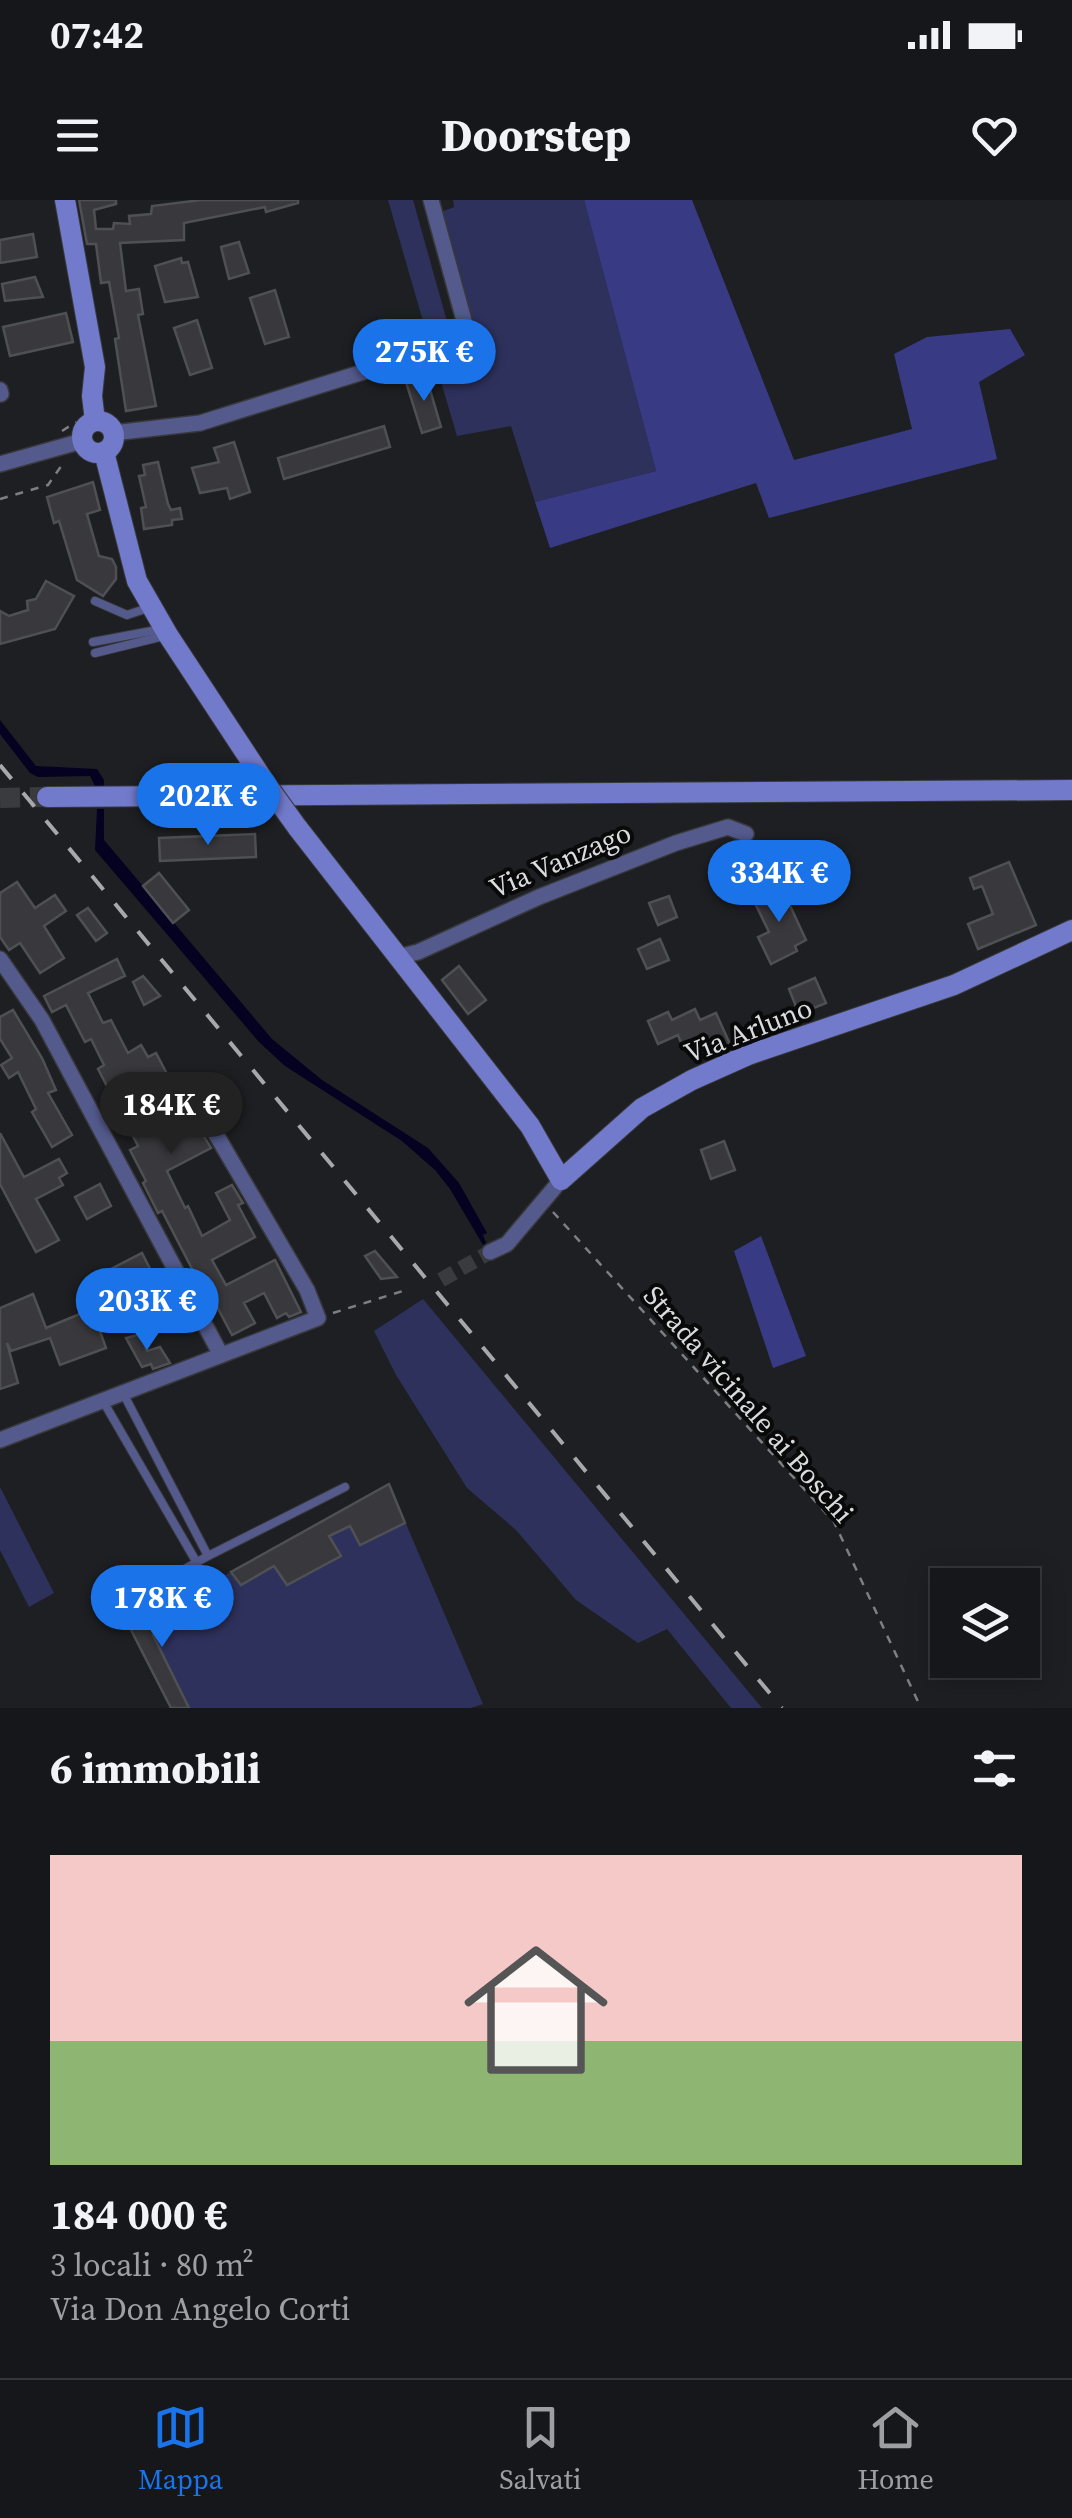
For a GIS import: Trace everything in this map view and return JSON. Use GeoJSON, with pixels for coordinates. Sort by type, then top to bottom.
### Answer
{"type":"FeatureCollection","features":[{"type":"Feature","properties":{"kind":"street"},"geometry":{"type":"LineString","coordinates":[[65,200],[101,428],[132,564],[151,607],[297,828],[530,1126],[560,1180]]}},
{"type":"Feature","properties":{"kind":"street"},"geometry":{"type":"LineString","coordinates":[[101,428],[200,424],[459,342],[466,324],[431,200]]}},
{"type":"Feature","properties":{"kind":"street"},"geometry":{"type":"LineString","coordinates":[[0,464],[74,444],[89,450],[101,428]]}},
{"type":"Feature","properties":{"kind":"street"},"geometry":{"type":"LineString","coordinates":[[46,798],[1072,790]]}},
{"type":"Feature","properties":{"kind":"street","name":"Via Vanzago"},"geometry":{"type":"LineString","coordinates":[[398,957],[676,843],[728,827],[746,834]]}},
{"type":"Feature","properties":{"kind":"street","name":"Via Arluno"},"geometry":{"type":"LineString","coordinates":[[490,1252],[507,1244],[560,1180],[642,1108],[692,1080],[748,1055],[954,985],[1072,930]]}},
{"type":"Feature","properties":{"kind":"street"},"geometry":{"type":"LineString","coordinates":[[0,959],[42,1020],[221,1356]]}},
{"type":"Feature","properties":{"kind":"street"},"geometry":{"type":"LineString","coordinates":[[0,1440],[318,1318],[307,1290],[194,1095]]}},
{"type":"Feature","properties":{"kind":"lane"},"geometry":{"type":"LineString","coordinates":[[95,601],[120,614],[151,607]]}},
{"type":"Feature","properties":{"kind":"lane"},"geometry":{"type":"LineString","coordinates":[[93,642],[166,631]]}},
{"type":"Feature","properties":{"kind":"lane"},"geometry":{"type":"LineString","coordinates":[[96,652],[166,631]]}},
{"type":"Feature","properties":{"kind":"lane"},"geometry":{"type":"LineString","coordinates":[[123,1394],[208,1556]]}},
{"type":"Feature","properties":{"kind":"lane"},"geometry":{"type":"LineString","coordinates":[[103,1400],[197,1563]]}},
{"type":"Feature","properties":{"kind":"lane"},"geometry":{"type":"LineString","coordinates":[[135,1597],[345,1487]]}},
{"type":"Feature","properties":{"kind":"path"},"geometry":{"type":"LineString","coordinates":[[0,499],[52,482],[74,444],[62,430],[82,418],[81,406],[101,428]]}},
{"type":"Feature","properties":{"kind":"path","name":"Strada vicinale ai Boschi"},"geometry":{"type":"LineString","coordinates":[[542,1200],[834,1522],[921,1708]]}},
{"type":"Feature","properties":{"kind":"shaded area"},"geometry":{"type":"Polygon","coordinates":[[[388,200],[413,200],[446,329],[427,335],[388,200]]]}},
{"type":"Feature","properties":{"kind":"shaded area"},"geometry":{"type":"Polygon","coordinates":[[[453,200],[584,200],[656,471],[535,502],[511,426],[457,436],[434,358],[476,344],[441,212],[454,207],[453,200]]]}},
{"type":"Feature","properties":{"kind":"shaded area"},"geometry":{"type":"Polygon","coordinates":[[[584,200],[692,200],[794,460],[912,429],[894,354],[927,337],[1010,329],[1025,355],[979,382],[997,459],[769,518],[756,483],[550,548],[535,502],[656,471],[584,200]]]}},
{"type":"Feature","properties":{"kind":"shaded area"},"geometry":{"type":"Polygon","coordinates":[[[0,720],[36,766],[97,769],[104,788],[96,788],[90,776],[38,777],[30,773],[0,734],[0,720]]]}},
{"type":"Feature","properties":{"kind":"shaded area"},"geometry":{"type":"Polygon","coordinates":[[[97,809],[104,809],[104,840],[272,1039],[322,1080],[428,1148],[459,1183],[487,1233],[483,1235],[486,1243],[483,1245],[435,1170],[402,1141],[285,1066],[259,1042],[95,850],[97,809]]]}},
{"type":"Feature","properties":{"kind":"shaded area"},"geometry":{"type":"Polygon","coordinates":[[[761,1236],[806,1356],[773,1368],[734,1251],[761,1236]]]}},
{"type":"Feature","properties":{"kind":"shaded area"},"geometry":{"type":"Polygon","coordinates":[[[423,1299],[762,1708],[731,1708],[667,1629],[638,1643],[576,1600],[516,1530],[467,1488],[396,1375],[374,1331],[423,1299]]]}},
{"type":"Feature","properties":{"kind":"shaded area"},"geometry":{"type":"Polygon","coordinates":[[[389,1484],[483,1704],[471,1708],[171,1708],[130,1628],[389,1484]]]}},
{"type":"Feature","properties":{"kind":"shaded area"},"geometry":{"type":"Polygon","coordinates":[[[0,1487],[54,1593],[29,1607],[0,1550],[0,1487]]]}},
{"type":"Feature","properties":{"kind":"building"},"geometry":{"type":"Polygon","coordinates":[[[79,200],[116,200],[116,204],[94,210],[96,229],[113,229],[114,223],[130,224],[129,216],[151,214],[152,206],[201,200],[298,200],[266,212],[265,207],[184,223],[184,240],[120,243],[126,291],[139,289],[143,314],[138,315],[156,406],[126,411],[109,282],[101,283],[96,244],[87,244],[79,200]]]}},
{"type":"Feature","properties":{"kind":"building"},"geometry":{"type":"Polygon","coordinates":[[[33,234],[37,257],[0,263],[0,240],[33,234]]]}},
{"type":"Feature","properties":{"kind":"building"},"geometry":{"type":"Polygon","coordinates":[[[239,242],[249,273],[229,279],[221,247],[239,242]]]}},
{"type":"Feature","properties":{"kind":"building"},"geometry":{"type":"Polygon","coordinates":[[[181,258],[182,263],[188,262],[198,297],[165,302],[155,266],[181,258]]]}},
{"type":"Feature","properties":{"kind":"building"},"geometry":{"type":"Polygon","coordinates":[[[35,277],[43,297],[5,301],[2,284],[35,277]]]}},
{"type":"Feature","properties":{"kind":"building"},"geometry":{"type":"Polygon","coordinates":[[[275,290],[289,337],[265,344],[250,298],[275,290]]]}},
{"type":"Feature","properties":{"kind":"building"},"geometry":{"type":"Polygon","coordinates":[[[66,313],[73,342],[10,356],[3,327],[66,313]]]}},
{"type":"Feature","properties":{"kind":"building"},"geometry":{"type":"Polygon","coordinates":[[[197,320],[212,368],[190,375],[174,328],[197,320]]]}},
{"type":"Feature","properties":{"kind":"building"},"geometry":{"type":"Polygon","coordinates":[[[426,376],[441,427],[422,433],[406,382],[426,376]]]}},
{"type":"Feature","properties":{"kind":"building"},"geometry":{"type":"Polygon","coordinates":[[[384,426],[390,447],[284,479],[278,458],[384,426]]]}},
{"type":"Feature","properties":{"kind":"building"},"geometry":{"type":"Polygon","coordinates":[[[234,442],[250,492],[230,499],[227,488],[200,493],[192,468],[219,462],[214,448],[234,442]]]}},
{"type":"Feature","properties":{"kind":"building"},"geometry":{"type":"Polygon","coordinates":[[[158,462],[168,504],[171,510],[180,508],[182,519],[172,520],[172,525],[144,529],[141,508],[146,507],[139,476],[145,475],[143,465],[158,462]]]}},
{"type":"Feature","properties":{"kind":"building"},"geometry":{"type":"Polygon","coordinates":[[[93,482],[100,510],[87,514],[99,556],[112,559],[116,567],[116,579],[103,596],[77,580],[59,521],[54,523],[47,497],[93,482]]]}},
{"type":"Feature","properties":{"kind":"building"},"geometry":{"type":"Polygon","coordinates":[[[46,581],[74,596],[55,629],[0,644],[0,611],[9,616],[28,610],[27,601],[36,599],[46,581]]]}},
{"type":"Feature","properties":{"kind":"building"},"geometry":{"type":"Polygon","coordinates":[[[255,834],[256,857],[160,861],[159,838],[255,834]]]}},
{"type":"Feature","properties":{"kind":"building"},"geometry":{"type":"Polygon","coordinates":[[[1009,862],[1036,925],[978,949],[968,924],[993,914],[982,886],[974,889],[970,878],[1009,862]]]}},
{"type":"Feature","properties":{"kind":"building"},"geometry":{"type":"Polygon","coordinates":[[[159,873],[189,910],[173,923],[143,886],[159,873]]]}},
{"type":"Feature","properties":{"kind":"building"},"geometry":{"type":"Polygon","coordinates":[[[17,882],[35,908],[55,895],[66,911],[44,926],[64,958],[40,973],[20,943],[9,950],[0,937],[0,893],[17,882]]]}},
{"type":"Feature","properties":{"kind":"building"},"geometry":{"type":"Polygon","coordinates":[[[781,886],[806,940],[795,946],[797,951],[771,964],[758,937],[769,932],[753,899],[781,886]]]}},
{"type":"Feature","properties":{"kind":"building"},"geometry":{"type":"Polygon","coordinates":[[[669,896],[677,917],[658,925],[649,903],[669,896]]]}},
{"type":"Feature","properties":{"kind":"building"},"geometry":{"type":"Polygon","coordinates":[[[88,908],[107,933],[96,941],[77,915],[88,908]]]}},
{"type":"Feature","properties":{"kind":"building"},"geometry":{"type":"Polygon","coordinates":[[[660,939],[669,960],[647,969],[638,949],[660,939]]]}},
{"type":"Feature","properties":{"kind":"building"},"geometry":{"type":"Polygon","coordinates":[[[117,959],[125,976],[88,993],[103,1023],[111,1020],[128,1053],[141,1045],[148,1057],[156,1053],[178,1095],[154,1108],[167,1131],[193,1118],[211,1148],[167,1171],[185,1208],[188,1206],[202,1236],[230,1220],[216,1193],[232,1185],[255,1237],[212,1260],[226,1285],[275,1260],[301,1312],[277,1318],[264,1293],[244,1303],[255,1323],[232,1335],[143,1183],[146,1181],[130,1150],[138,1146],[98,1069],[104,1065],[91,1039],[85,1042],[66,1005],[52,1012],[44,996],[117,959]]]}},
{"type":"Feature","properties":{"kind":"building"},"geometry":{"type":"Polygon","coordinates":[[[459,966],[486,1000],[468,1014],[442,980],[459,966]]]}},
{"type":"Feature","properties":{"kind":"building"},"geometry":{"type":"Polygon","coordinates":[[[143,976],[160,996],[144,1005],[133,982],[143,976]]]}},
{"type":"Feature","properties":{"kind":"building"},"geometry":{"type":"Polygon","coordinates":[[[815,978],[826,1003],[799,1014],[789,989],[815,978]]]}},
{"type":"Feature","properties":{"kind":"building"},"geometry":{"type":"Polygon","coordinates":[[[695,1009],[700,1020],[716,1013],[730,1044],[713,1051],[706,1034],[682,1045],[678,1035],[658,1044],[648,1021],[668,1012],[672,1020],[695,1009]]]}},
{"type":"Feature","properties":{"kind":"building"},"geometry":{"type":"Polygon","coordinates":[[[13,1010],[42,1058],[56,1090],[48,1093],[72,1135],[52,1147],[32,1112],[36,1109],[18,1072],[9,1078],[1,1065],[12,1058],[0,1039],[0,1017],[13,1010]]]}},
{"type":"Feature","properties":{"kind":"building"},"geometry":{"type":"Polygon","coordinates":[[[0,1133],[24,1177],[59,1159],[67,1173],[59,1178],[63,1185],[36,1199],[59,1240],[36,1252],[0,1184],[0,1133]]]}},
{"type":"Feature","properties":{"kind":"building"},"geometry":{"type":"Polygon","coordinates":[[[724,1141],[735,1170],[711,1179],[701,1150],[724,1141]]]}},
{"type":"Feature","properties":{"kind":"building"},"geometry":{"type":"Polygon","coordinates":[[[100,1184],[111,1206],[87,1219],[75,1197],[100,1184]]]}},
{"type":"Feature","properties":{"kind":"building"},"geometry":{"type":"Polygon","coordinates":[[[375,1251],[397,1277],[381,1279],[365,1256],[375,1251]]]}},
{"type":"Feature","properties":{"kind":"building"},"geometry":{"type":"Polygon","coordinates":[[[142,1253],[172,1312],[183,1307],[188,1317],[165,1328],[157,1312],[151,1315],[134,1281],[119,1289],[109,1270],[142,1253]]]}},
{"type":"Feature","properties":{"kind":"building"},"geometry":{"type":"Polygon","coordinates":[[[33,1294],[46,1328],[92,1309],[106,1348],[60,1365],[50,1338],[11,1351],[7,1343],[18,1383],[0,1389],[0,1308],[33,1294]]]}},
{"type":"Feature","properties":{"kind":"building"},"geometry":{"type":"Polygon","coordinates":[[[141,1334],[147,1351],[160,1347],[170,1363],[153,1369],[151,1364],[142,1367],[126,1338],[141,1334]]]}},
{"type":"Feature","properties":{"kind":"building"},"geometry":{"type":"Polygon","coordinates":[[[389,1484],[405,1523],[360,1545],[350,1526],[329,1536],[341,1556],[287,1585],[274,1566],[241,1585],[231,1572],[389,1484]]]}},
{"type":"Feature","properties":{"kind":"building"},"geometry":{"type":"Polygon","coordinates":[[[183,1599],[190,1614],[153,1635],[189,1708],[171,1708],[130,1628],[183,1599]]]}},
{"type":"Feature","properties":{"kind":"tunnel"},"geometry":{"type":"LineString","coordinates":[[0,798],[47,797]]}},
{"type":"Feature","properties":{"kind":"tunnel"},"geometry":{"type":"LineString","coordinates":[[441,1280],[490,1252]]}},
{"type":"Feature","properties":{"kind":"railway"},"geometry":{"type":"LineString","coordinates":[[0,765],[782,1708]]}}]}
